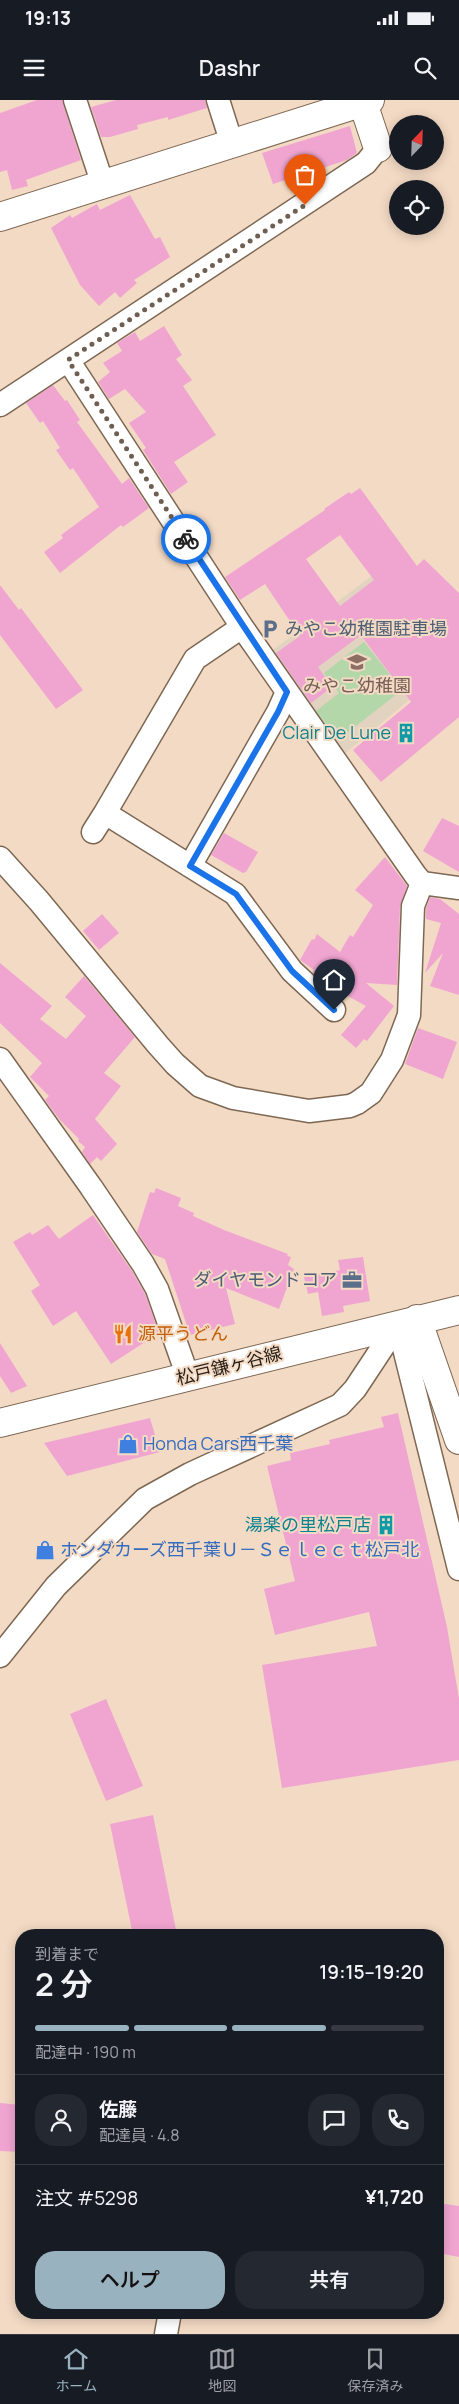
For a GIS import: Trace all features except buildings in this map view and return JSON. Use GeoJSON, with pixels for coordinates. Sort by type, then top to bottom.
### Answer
{"type":"FeatureCollection","features":[{"type":"Feature","properties":{"kind":"street"},"geometry":{"type":"LineString","coordinates":[[75,100],[103,185]]}},
{"type":"Feature","properties":{"kind":"street"},"geometry":{"type":"LineString","coordinates":[[218,100],[232,144]]}},
{"type":"Feature","properties":{"kind":"street"},"geometry":{"type":"LineString","coordinates":[[0,217],[365,101],[378,148],[373,156],[358,168],[0,405]]}},
{"type":"Feature","properties":{"kind":"street"},"geometry":{"type":"LineString","coordinates":[[68,360],[242,626],[287,692],[305,713],[384,832],[422,883],[459,888]]}},
{"type":"Feature","properties":{"kind":"street"},"geometry":{"type":"LineString","coordinates":[[93,832],[195,659],[242,626]]}},
{"type":"Feature","properties":{"kind":"street"},"geometry":{"type":"LineString","coordinates":[[190,866],[278,712],[287,692]]}},
{"type":"Feature","properties":{"kind":"street"},"geometry":{"type":"LineString","coordinates":[[105,813],[236,894],[292,971],[334,1010]]}},
{"type":"Feature","properties":{"kind":"street"},"geometry":{"type":"LineString","coordinates":[[0,858],[127,1005],[158,1046],[200,1086],[233,1098],[309,1111],[350,1106],[357,1103],[371,1093],[392,1060],[409,1015],[412,906],[422,883]]}},
{"type":"Feature","properties":{"kind":"street"},"geometry":{"type":"LineString","coordinates":[[1,1062],[144,1264],[157,1289],[188,1376]]}},
{"type":"Feature","properties":{"kind":"street","name":"松戸鎌ヶ谷線"},"geometry":{"type":"LineString","coordinates":[[0,1423],[408,1321],[459,1310]]}},
{"type":"Feature","properties":{"kind":"street"},"geometry":{"type":"LineString","coordinates":[[408,1321],[459,1440]]}},
{"type":"Feature","properties":{"kind":"street"},"geometry":{"type":"LineString","coordinates":[[408,1321],[459,1569]]}},
{"type":"Feature","properties":{"kind":"street"},"geometry":{"type":"LineString","coordinates":[[0,1656],[56,1586],[145,1499],[190,1474],[340,1406],[408,1321]]}},
{"type":"Feature","properties":{"kind":"street"},"geometry":{"type":"LineString","coordinates":[[166,2334],[169,2319]]}},
{"type":"Feature","properties":{"kind":"shaded area","name":"みやこ幼稚園"},"geometry":{"type":"Polygon","coordinates":[[[373,575],[444,671],[343,755],[269,653],[373,575]]]}},
{"type":"Feature","properties":{"kind":"green space"},"geometry":{"type":"Polygon","coordinates":[[[364,642],[402,690],[338,740],[316,711],[339,693],[324,673],[364,642]]]}},
{"type":"Feature","properties":{"kind":"way so far"},"geometry":{"type":"LineString","coordinates":[[186,539],[68,360],[305,205]]}},
{"type":"Feature","properties":{"kind":"place","name":"みやこ幼稚園駐車場"},"geometry":{"type":"Point","coordinates":[270,629]}},
{"type":"Feature","properties":{"kind":"place","name":"みやこ幼稚園"},"geometry":{"type":"Point","coordinates":[357,662]}},
{"type":"Feature","properties":{"kind":"place","name":"Clair De Lune"},"geometry":{"type":"Point","coordinates":[406,733]}},
{"type":"Feature","properties":{"kind":"place","name":"ダイヤモンドコア"},"geometry":{"type":"Point","coordinates":[352,1280]}},
{"type":"Feature","properties":{"kind":"place","name":"源平うどん"},"geometry":{"type":"Point","coordinates":[123,1334]}},
{"type":"Feature","properties":{"kind":"place","name":"Honda Cars西千葉"},"geometry":{"type":"Point","coordinates":[128,1444]}},
{"type":"Feature","properties":{"kind":"place","name":"湯楽の里松戸店"},"geometry":{"type":"Point","coordinates":[386,1525]}},
{"type":"Feature","properties":{"kind":"place","name":"ホンダカーズ西千葉Ｕ－Ｓｅｌｅｃｔ松戸北"},"geometry":{"type":"Point","coordinates":[45,1550]}},
{"type":"Feature","properties":{"kind":"route"},"geometry":{"type":"LineString","coordinates":[[186,539],[287,692],[278,712],[190,866],[236,894],[292,971],[334,1010]]}}]}
